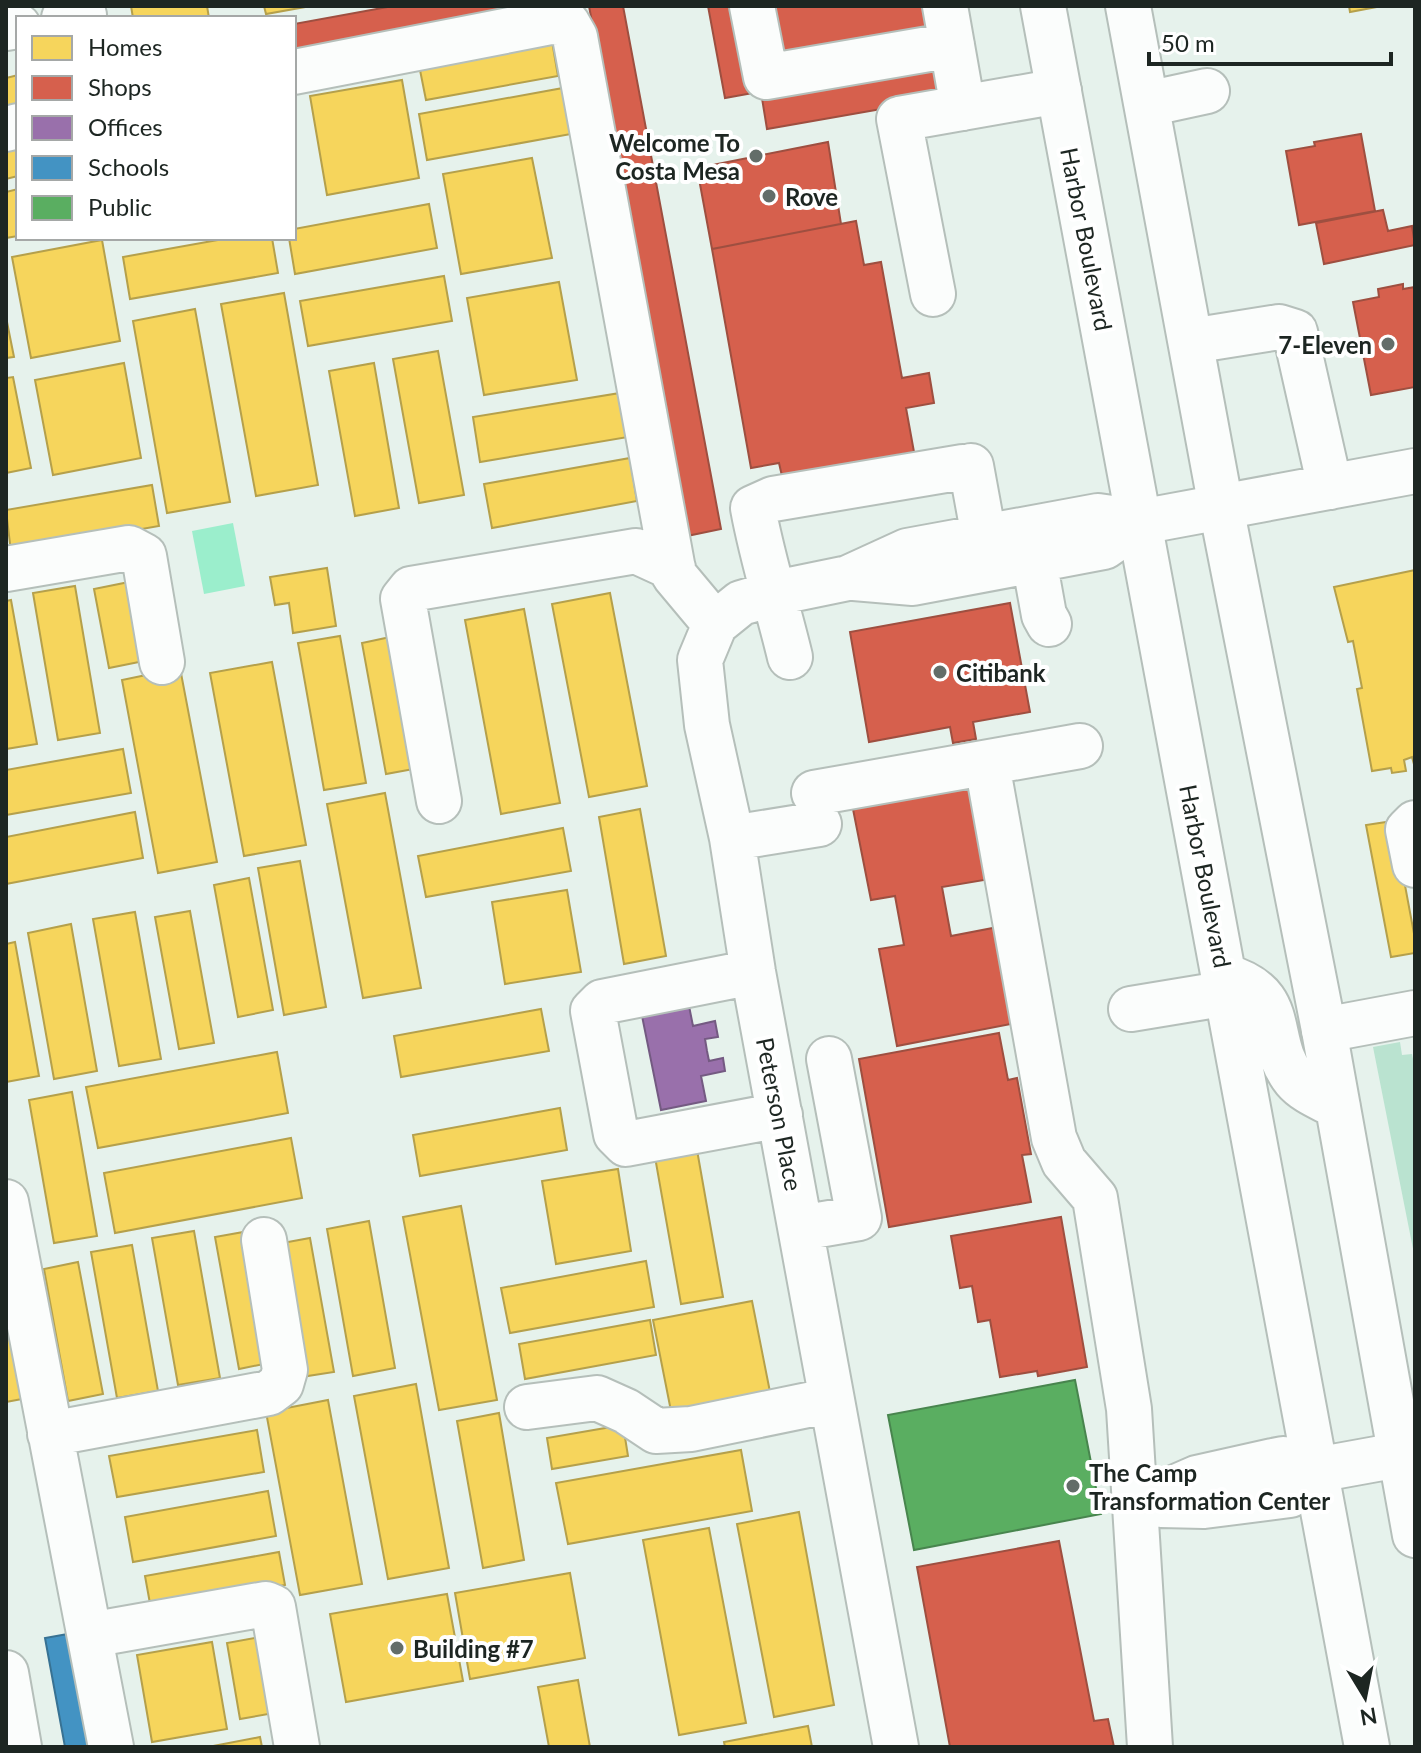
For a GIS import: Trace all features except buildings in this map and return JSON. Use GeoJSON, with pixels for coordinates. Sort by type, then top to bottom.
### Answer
{"type":"FeatureCollection","features":[{"type":"Feature","properties":{"kind":"main road"},"geometry":{"type":"LineString","coordinates":[[752,6],[766,77],[948,26],[963,108]]}},
{"type":"Feature","properties":{"kind":"main road","name":"Harbor Boulevard"},"geometry":{"type":"LineString","coordinates":[[1043,6],[1367,1747]]}},
{"type":"Feature","properties":{"kind":"main road"},"geometry":{"type":"LineString","coordinates":[[1128,6],[1221,507],[1408,1454],[1415,1535]]}},
{"type":"Feature","properties":{"kind":"main road"},"geometry":{"type":"LineString","coordinates":[[296,72],[551,22],[567,23],[575,37],[674,575],[715,624],[741,603],[848,578],[907,551],[1098,516],[1140,522],[1415,471]]}},
{"type":"Feature","properties":{"kind":"main road"},"geometry":{"type":"LineString","coordinates":[[933,294],[899,119],[1059,91]]}},
{"type":"Feature","properties":{"kind":"main road"},"geometry":{"type":"LineString","coordinates":[[1147,104],[1207,91]]}},
{"type":"Feature","properties":{"kind":"main road"},"geometry":{"type":"LineString","coordinates":[[1191,341],[1279,327],[1295,332],[1330,487]]}},
{"type":"Feature","properties":{"kind":"main road"},"geometry":{"type":"LineString","coordinates":[[790,657],[753,508],[773,499],[967,467],[984,537]]}},
{"type":"Feature","properties":{"kind":"main road"},"geometry":{"type":"LineString","coordinates":[[848,578],[913,583],[1104,547],[1140,522]]}},
{"type":"Feature","properties":{"kind":"main road"},"geometry":{"type":"LineString","coordinates":[[6,569],[129,548],[144,556],[162,662]]}},
{"type":"Feature","properties":{"kind":"main road"},"geometry":{"type":"LineString","coordinates":[[439,801],[403,599],[411,589],[636,551],[673,568]]}},
{"type":"Feature","properties":{"kind":"main road"},"geometry":{"type":"LineString","coordinates":[[1034,560],[1044,615],[1049,624]]}},
{"type":"Feature","properties":{"kind":"main road","name":"Peterson Place"},"geometry":{"type":"LineString","coordinates":[[715,624],[700,660],[707,725],[732,838],[753,972],[896,1747]]}},
{"type":"Feature","properties":{"kind":"main road"},"geometry":{"type":"LineString","coordinates":[[732,838],[817,808],[987,764],[1080,746]]}},
{"type":"Feature","properties":{"kind":"main road"},"geometry":{"type":"LineString","coordinates":[[987,764],[1054,1138],[1064,1162],[1095,1198],[1129,1409],[1150,1747]]}},
{"type":"Feature","properties":{"kind":"main road"},"geometry":{"type":"LineString","coordinates":[[1415,823],[1408,830],[1415,865]]}},
{"type":"Feature","properties":{"kind":"main road"},"geometry":{"type":"LineString","coordinates":[[753,972],[602,1002],[593,1011],[616,1134],[626,1144],[782,1124],[841,1123]]}},
{"type":"Feature","properties":{"kind":"main road"},"geometry":{"type":"LineString","coordinates":[[1131,1009],[1243,981],[1257,990],[1270,1009],[1285,1061],[1295,1081],[1338,1107]]}},
{"type":"Feature","properties":{"kind":"main road"},"geometry":{"type":"LineString","coordinates":[[1324,1030],[1415,1013]]}},
{"type":"Feature","properties":{"kind":"main road"},"geometry":{"type":"LineString","coordinates":[[771,1070],[834,1056],[841,1123],[859,1218],[801,1228]]}},
{"type":"Feature","properties":{"kind":"main road"},"geometry":{"type":"LineString","coordinates":[[6,1202],[111,1747]]}},
{"type":"Feature","properties":{"kind":"main road"},"geometry":{"type":"LineString","coordinates":[[50,1434],[269,1393],[281,1384],[285,1370],[264,1240]]}},
{"type":"Feature","properties":{"kind":"main road"},"geometry":{"type":"LineString","coordinates":[[527,1407],[597,1398],[626,1411],[656,1431],[691,1429],[832,1400]]}},
{"type":"Feature","properties":{"kind":"main road"},"geometry":{"type":"LineString","coordinates":[[1135,1505],[1197,1478],[1283,1459],[1316,1470],[1408,1454]]}},
{"type":"Feature","properties":{"kind":"main road"},"geometry":{"type":"LineString","coordinates":[[90,1635],[266,1604],[273,1607],[297,1747]]}},
{"type":"Feature","properties":{"kind":"main road"},"geometry":{"type":"LineString","coordinates":[[6,1673],[19,1747]]}},
{"type":"Feature","properties":{"kind":"shaded area"},"geometry":{"type":"Polygon","coordinates":[[[233,523],[245,586],[204,594],[192,531],[233,523]]]}},
{"type":"Feature","properties":{"kind":"shaded area"},"geometry":{"type":"Polygon","coordinates":[[[1400,1042],[1402,1055],[1412,1054],[1415,1069],[1415,1259],[1373,1047],[1400,1042]]]}},
{"type":"Feature","properties":{"kind":"place","name":"Welcome To Costa Mesa"},"geometry":{"type":"Point","coordinates":[756,156]}},
{"type":"Feature","properties":{"kind":"place","name":"Rove"},"geometry":{"type":"Point","coordinates":[769,196]}},
{"type":"Feature","properties":{"kind":"place","name":"7-Eleven"},"geometry":{"type":"Point","coordinates":[1388,344]}},
{"type":"Feature","properties":{"kind":"place","name":"Citibank"},"geometry":{"type":"Point","coordinates":[940,672]}},
{"type":"Feature","properties":{"kind":"place","name":"The Camp Transformation Center"},"geometry":{"type":"Point","coordinates":[1073,1486]}},
{"type":"Feature","properties":{"kind":"place","name":"Building #7"},"geometry":{"type":"Point","coordinates":[397,1648]}}]}
